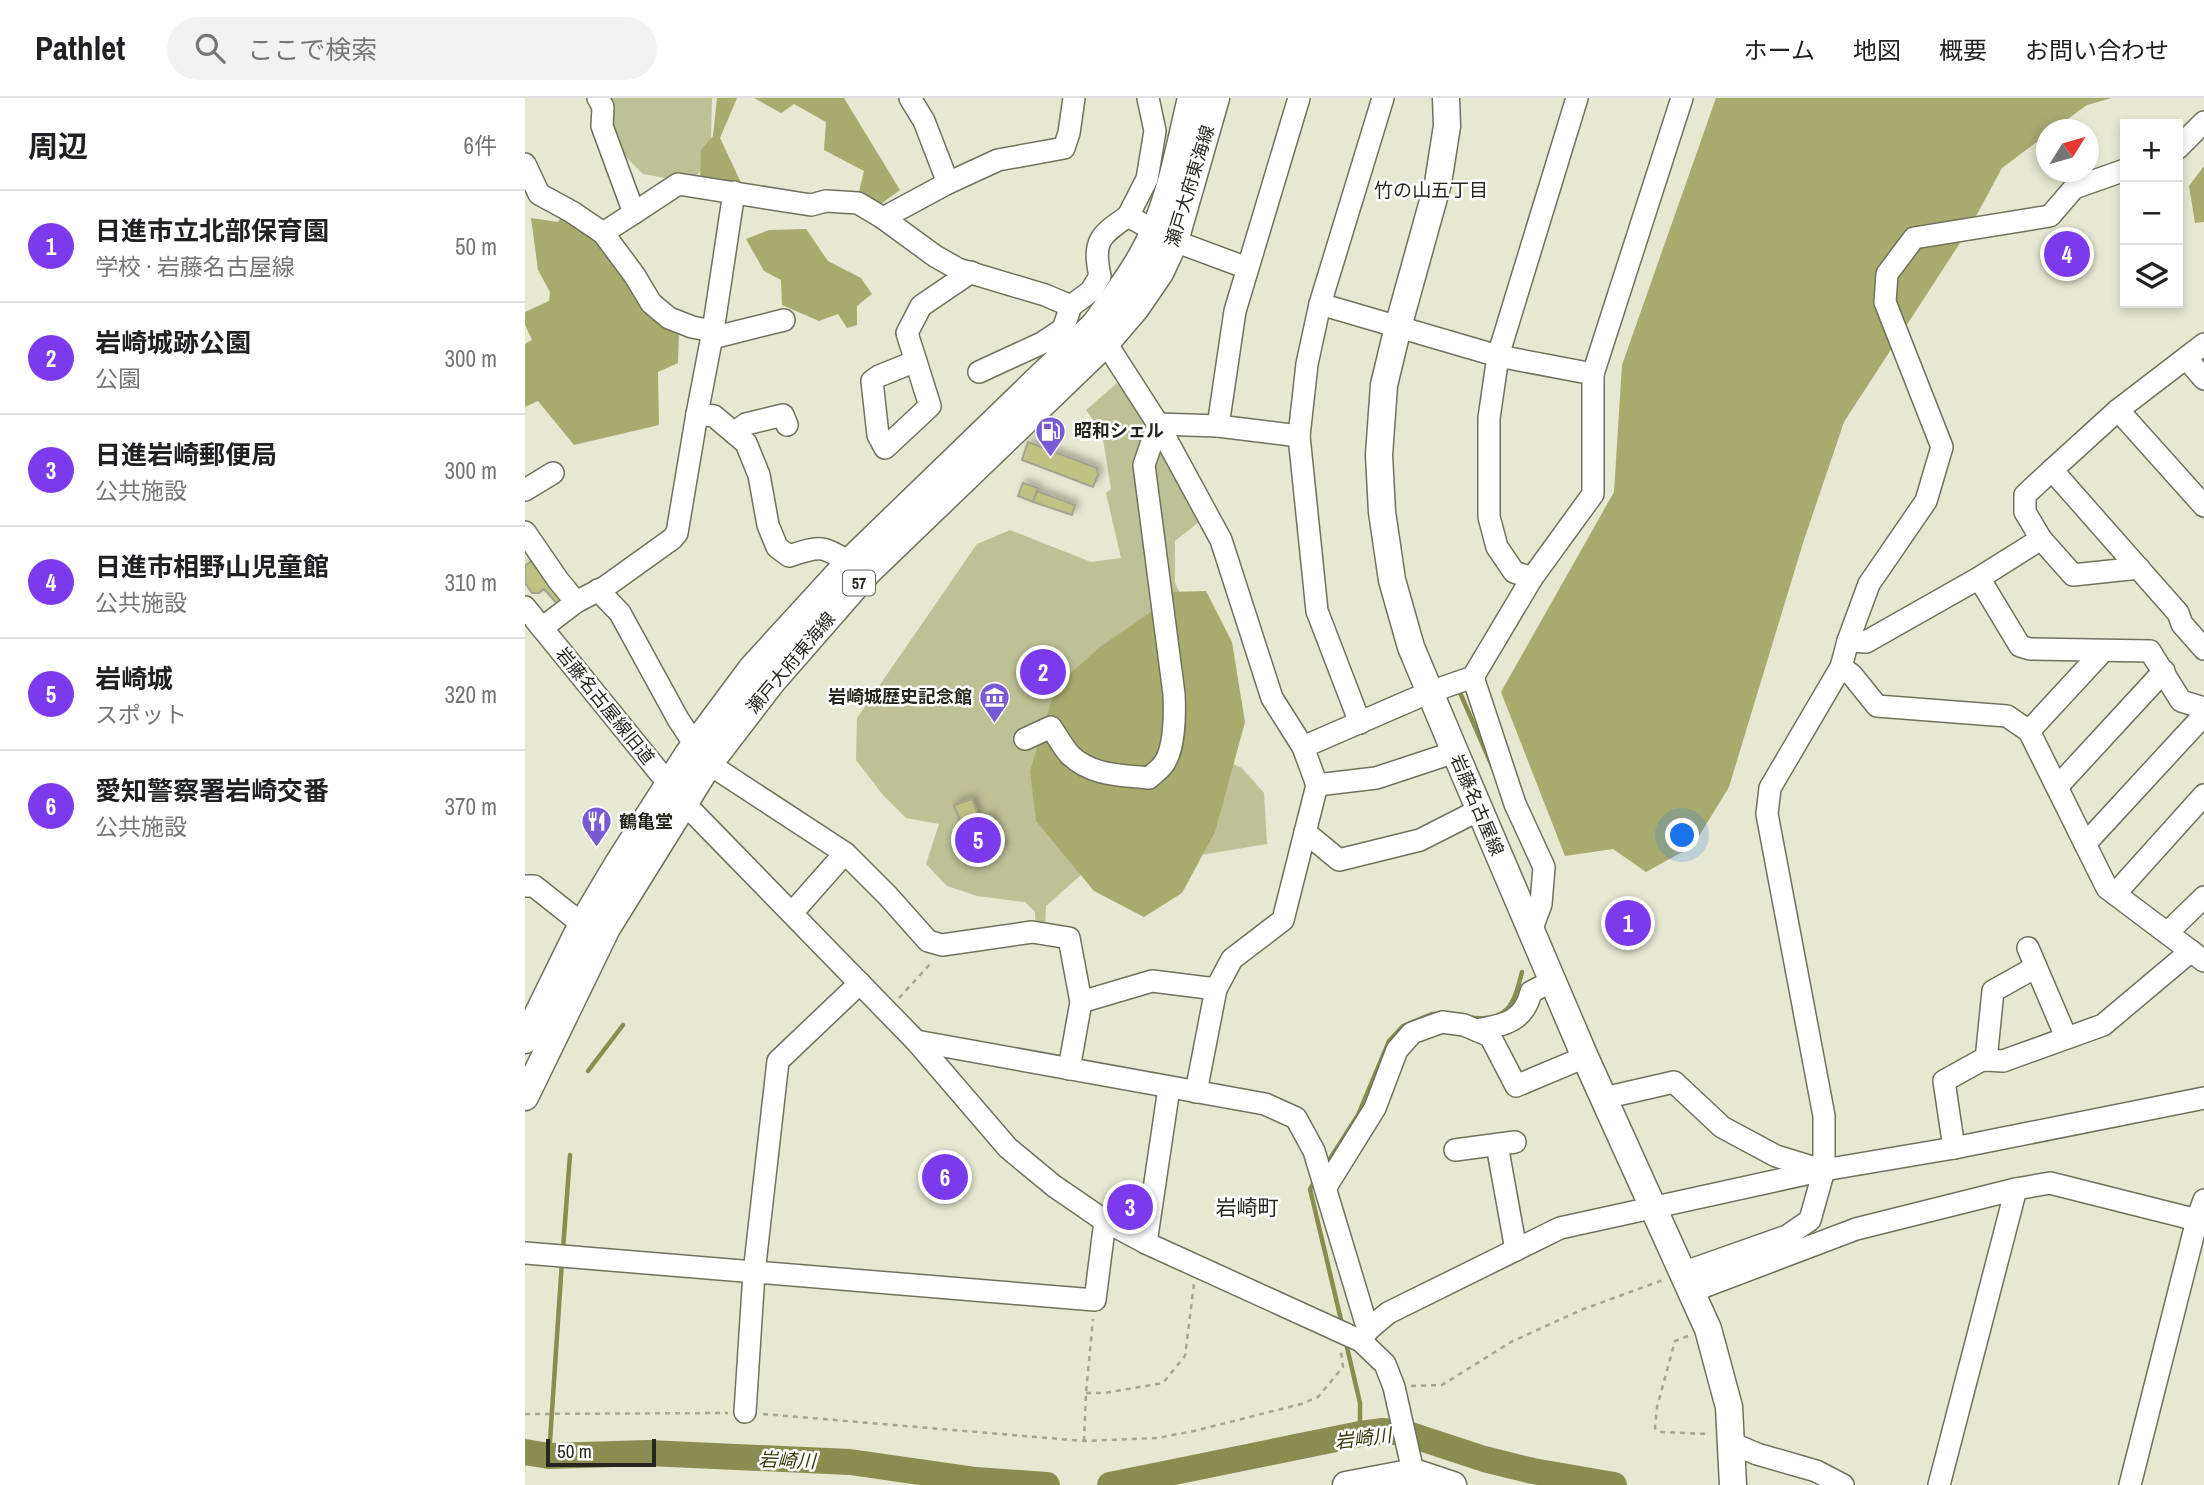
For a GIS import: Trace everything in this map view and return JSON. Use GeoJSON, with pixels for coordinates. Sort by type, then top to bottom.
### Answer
{"type":"FeatureCollection","features":[{"type":"Feature","properties":{"kind":"main road","name":"瀬戸大府東海線"},"geometry":{"type":"LineString","coordinates":[[702,755],[772,682],[868,572],[1105,343],[1136,308],[1160,273],[1165,203],[1191,98]]}},
{"type":"Feature","properties":{"kind":"main road","name":"瀬戸大府東海線"},"geometry":{"type":"LineString","coordinates":[[525,1097],[607,928],[677,795],[752,668],[849,562],[1095,324],[1164,237],[1216,98]]}},
{"type":"Feature","properties":{"kind":"main road","name":"岩藤名古屋線"},"geometry":{"type":"LineString","coordinates":[[1445,98],[1447,125],[1438,183],[1398,327],[1383,396],[1379,455],[1382,512],[1392,580],[1411,647],[1479,810],[1585,1057],[1708,1329],[1729,1407],[1733,1485]]}},
{"type":"Feature","properties":{"kind":"main road","name":"瀬戸大府東海線"},"geometry":{"type":"LineString","coordinates":[[525,1040],[582,924],[619,862],[677,795]]}},
{"type":"Feature","properties":{"kind":"main road"},"geometry":{"type":"LineString","coordinates":[[1346,1485],[1414,1472],[1454,1485]]}},
{"type":"Feature","properties":{"kind":"street"},"geometry":{"type":"LineString","coordinates":[[598,98],[603,107],[602,126],[633,213]]}},
{"type":"Feature","properties":{"kind":"street"},"geometry":{"type":"LineString","coordinates":[[910,98],[924,121],[948,183]]}},
{"type":"Feature","properties":{"kind":"street"},"geometry":{"type":"LineString","coordinates":[[883,218],[948,183],[999,160],[1064,148],[1074,98]]}},
{"type":"Feature","properties":{"kind":"street"},"geometry":{"type":"LineString","coordinates":[[979,372],[1042,343],[1063,329],[1071,306],[1091,291],[1100,276],[1098,248],[1103,234],[1128,216],[1147,179],[1155,131],[1148,98]]}},
{"type":"Feature","properties":{"kind":"street"},"geometry":{"type":"LineString","coordinates":[[1218,426],[1235,312],[1299,98]]}},
{"type":"Feature","properties":{"kind":"street"},"geometry":{"type":"LineString","coordinates":[[1360,723],[1318,611],[1300,436],[1307,364],[1320,304],[1383,98]]}},
{"type":"Feature","properties":{"kind":"street"},"geometry":{"type":"LineString","coordinates":[[1532,578],[1514,572],[1497,547],[1489,517],[1489,418],[1498,356],[1577,98]]}},
{"type":"Feature","properties":{"kind":"street"},"geometry":{"type":"LineString","coordinates":[[1303,747],[1430,692],[1473,677],[1532,578],[1593,494],[1593,374],[1682,98]]}},
{"type":"Feature","properties":{"kind":"street"},"geometry":{"type":"LineString","coordinates":[[2183,143],[2204,122]]}},
{"type":"Feature","properties":{"kind":"street"},"geometry":{"type":"LineString","coordinates":[[525,164],[540,194],[603,233],[635,275],[651,303],[669,318],[713,335],[784,320]]}},
{"type":"Feature","properties":{"kind":"street"},"geometry":{"type":"LineString","coordinates":[[1686,1283],[1787,1236],[1810,1220],[1824,1170],[1824,1116],[1767,814],[1770,788],[1841,667],[1869,584],[1926,501],[1942,447],[1885,302],[1887,274],[1914,238],[2050,216],[2074,188],[2120,172]]}},
{"type":"Feature","properties":{"kind":"street"},"geometry":{"type":"LineString","coordinates":[[603,233],[678,184],[811,205],[826,201],[858,203],[958,269],[1045,295],[1071,306]]}},
{"type":"Feature","properties":{"kind":"street"},"geometry":{"type":"LineString","coordinates":[[542,628],[677,533],[713,335],[734,192]]}},
{"type":"Feature","properties":{"kind":"street"},"geometry":{"type":"LineString","coordinates":[[1128,216],[1164,237],[1247,268]]}},
{"type":"Feature","properties":{"kind":"street"},"geometry":{"type":"LineString","coordinates":[[916,361],[907,333],[921,306],[971,272]]}},
{"type":"Feature","properties":{"kind":"street"},"geometry":{"type":"LineString","coordinates":[[1320,304],[1498,356],[1593,374]]}},
{"type":"Feature","properties":{"kind":"street"},"geometry":{"type":"LineString","coordinates":[[1105,343],[1158,424],[1221,540],[1272,698],[1303,747],[1317,785],[1283,920],[1232,959],[1216,989],[1196,1092]]}},
{"type":"Feature","properties":{"kind":"street"},"geometry":{"type":"LineString","coordinates":[[2139,568],[2073,575],[2041,539],[2025,512],[2025,495],[2118,411],[2204,344]]}},
{"type":"Feature","properties":{"kind":"street"},"geometry":{"type":"LineString","coordinates":[[2186,358],[2204,379]]}},
{"type":"Feature","properties":{"kind":"street"},"geometry":{"type":"LineString","coordinates":[[2118,411],[2204,506]]}},
{"type":"Feature","properties":{"kind":"street"},"geometry":{"type":"LineString","coordinates":[[697,414],[714,416],[746,443],[759,475],[768,525],[777,547],[789,556],[815,547],[829,550],[849,562]]}},
{"type":"Feature","properties":{"kind":"street"},"geometry":{"type":"LineString","coordinates":[[734,433],[746,424],[783,415],[787,425]]}},
{"type":"Feature","properties":{"kind":"street"},"geometry":{"type":"LineString","coordinates":[[1158,424],[1218,426],[1300,436]]}},
{"type":"Feature","properties":{"kind":"street"},"geometry":{"type":"LineString","coordinates":[[1025,739],[1051,727],[1070,754],[1091,770],[1110,774],[1149,778],[1164,765],[1175,718],[1174,694],[1145,465],[1158,424]]}},
{"type":"Feature","properties":{"kind":"street"},"geometry":{"type":"LineString","coordinates":[[2052,470],[2178,613],[2182,624],[2204,649]]}},
{"type":"Feature","properties":{"kind":"street"},"geometry":{"type":"LineString","coordinates":[[525,490],[553,473]]}},
{"type":"Feature","properties":{"kind":"street"},"geometry":{"type":"LineString","coordinates":[[525,531],[576,602]]}},
{"type":"Feature","properties":{"kind":"street"},"geometry":{"type":"LineString","coordinates":[[1848,641],[1866,642],[1979,578],[2041,539]]}},
{"type":"Feature","properties":{"kind":"street"},"geometry":{"type":"LineString","coordinates":[[1979,578],[2019,646],[2030,649],[2150,651],[2181,701],[2204,708]]}},
{"type":"Feature","properties":{"kind":"street"},"geometry":{"type":"LineString","coordinates":[[598,590],[620,613],[678,719],[702,755],[845,853],[928,941],[942,945],[1032,932],[1069,938],[1081,1002],[1069,1069]]}},
{"type":"Feature","properties":{"kind":"street","name":"岩藤名古屋線旧道"},"geometry":{"type":"LineString","coordinates":[[525,607],[677,795],[916,1041],[1008,1148],[1054,1186],[1105,1221],[1146,1243],[1352,1335]]}},
{"type":"Feature","properties":{"kind":"street"},"geometry":{"type":"LineString","coordinates":[[2029,731],[2103,651]]}},
{"type":"Feature","properties":{"kind":"street"},"geometry":{"type":"LineString","coordinates":[[1841,667],[1852,675],[1877,706],[2007,716],[2029,731],[2107,888],[2197,956],[2103,1025],[2003,1061],[1986,1060],[1944,1081],[1954,1148]]}},
{"type":"Feature","properties":{"kind":"street"},"geometry":{"type":"LineString","coordinates":[[2057,787],[2164,671]]}},
{"type":"Feature","properties":{"kind":"street"},"geometry":{"type":"LineString","coordinates":[[1473,677],[1515,804],[1544,867],[1541,904],[1531,931]]}},
{"type":"Feature","properties":{"kind":"street"},"geometry":{"type":"LineString","coordinates":[[2085,844],[2204,715]]}},
{"type":"Feature","properties":{"kind":"street"},"geometry":{"type":"LineString","coordinates":[[1317,785],[1376,778],[1455,752]]}},
{"type":"Feature","properties":{"kind":"street"},"geometry":{"type":"LineString","coordinates":[[2115,894],[2204,795]]}},
{"type":"Feature","properties":{"kind":"street"},"geometry":{"type":"LineString","coordinates":[[1305,832],[1339,860],[1420,840],[1479,810]]}},
{"type":"Feature","properties":{"kind":"street"},"geometry":{"type":"LineString","coordinates":[[792,914],[845,853]]}},
{"type":"Feature","properties":{"kind":"street"},"geometry":{"type":"LineString","coordinates":[[525,886],[534,886],[582,924]]}},
{"type":"Feature","properties":{"kind":"street"},"geometry":{"type":"LineString","coordinates":[[2167,933],[2204,897]]}},
{"type":"Feature","properties":{"kind":"street"},"geometry":{"type":"LineString","coordinates":[[1986,1060],[1993,991],[2032,957],[2066,1037]]}},
{"type":"Feature","properties":{"kind":"street"},"geometry":{"type":"LineString","coordinates":[[1081,1002],[1152,981],[1216,989]]}},
{"type":"Feature","properties":{"kind":"street"},"geometry":{"type":"LineString","coordinates":[[1476,1030],[1496,1027],[1514,1019],[1527,1008],[1531,992],[1552,981]]}},
{"type":"Feature","properties":{"kind":"street"},"geometry":{"type":"LineString","coordinates":[[745,1412],[754,1273],[778,1061],[860,983]]}},
{"type":"Feature","properties":{"kind":"street"},"geometry":{"type":"LineString","coordinates":[[1323,1176],[1375,1108],[1397,1050],[1412,1033],[1443,1022],[1464,1025],[1490,1035],[1516,1086],[1585,1057]]}},
{"type":"Feature","properties":{"kind":"street"},"geometry":{"type":"LineString","coordinates":[[916,1041],[1265,1104],[1296,1118],[1314,1151],[1323,1176],[1352,1335],[1385,1364],[1395,1389],[1414,1472]]}},
{"type":"Feature","properties":{"kind":"street"},"geometry":{"type":"LineString","coordinates":[[1604,1098],[1674,1082],[1722,1127],[1776,1156],[1824,1170]]}},
{"type":"Feature","properties":{"kind":"street"},"geometry":{"type":"LineString","coordinates":[[1146,1243],[1169,1088]]}},
{"type":"Feature","properties":{"kind":"street"},"geometry":{"type":"LineString","coordinates":[[1352,1335],[1388,1312],[1560,1228],[1824,1170],[1954,1148],[2204,1098]]}},
{"type":"Feature","properties":{"kind":"street"},"geometry":{"type":"LineString","coordinates":[[1455,1150],[1506,1143],[1516,1250]]}},
{"type":"Feature","properties":{"kind":"street"},"geometry":{"type":"LineString","coordinates":[[1686,1283],[1856,1229],[2050,1183],[2202,1216],[2130,1485]]}},
{"type":"Feature","properties":{"kind":"street"},"geometry":{"type":"LineString","coordinates":[[1939,1485],[2017,1189]]}},
{"type":"Feature","properties":{"kind":"street"},"geometry":{"type":"LineString","coordinates":[[525,1253],[1094,1300],[1105,1221]]}},
{"type":"Feature","properties":{"kind":"street"},"geometry":{"type":"LineString","coordinates":[[1731,1446],[1816,1471],[1843,1485]]}},
{"type":"Feature","properties":{"kind":"path"},"geometry":{"type":"LineString","coordinates":[[887,1011],[937,957],[942,945]]}},
{"type":"Feature","properties":{"kind":"path"},"geometry":{"type":"LineString","coordinates":[[1086,1393],[1104,1393],[1163,1383],[1185,1356],[1196,1266]]}},
{"type":"Feature","properties":{"kind":"path"},"geometry":{"type":"LineString","coordinates":[[1395,1389],[1442,1385],[1511,1342],[1581,1310],[1686,1283]]}},
{"type":"Feature","properties":{"kind":"path"},"geometry":{"type":"LineString","coordinates":[[1084,1441],[1094,1300]]}},
{"type":"Feature","properties":{"kind":"path"},"geometry":{"type":"LineString","coordinates":[[1708,1329],[1675,1341],[1657,1408],[1655,1428],[1660,1432],[1731,1446]]}},
{"type":"Feature","properties":{"kind":"path"},"geometry":{"type":"LineString","coordinates":[[525,1414],[745,1412],[1084,1441],[1157,1438],[1301,1404],[1318,1397],[1343,1367],[1352,1335]]}},
{"type":"Feature","properties":{"kind":"green space"},"geometry":{"type":"Polygon","coordinates":[[[606,98],[712,98],[711,138],[700,172],[687,182],[643,174],[619,150],[606,98]]]}},
{"type":"Feature","properties":{"kind":"green space"},"geometry":{"type":"Polygon","coordinates":[[[717,98],[737,98],[720,138],[744,189],[700,181],[701,150],[713,136],[717,98]]]}},
{"type":"Feature","properties":{"kind":"green space"},"geometry":{"type":"Polygon","coordinates":[[[754,98],[844,98],[900,190],[878,206],[858,196],[864,171],[824,150],[826,122],[794,104],[781,113],[754,98]]]}},
{"type":"Feature","properties":{"kind":"green space"},"geometry":{"type":"Polygon","coordinates":[[[1716,98],[2112,98],[2087,105],[2068,119],[2036,119],[2036,142],[2002,168],[1969,229],[1844,422],[1803,543],[1729,787],[1693,846],[1646,872],[1613,849],[1565,856],[1501,692],[1614,492],[1622,365],[1716,98]]]}},
{"type":"Feature","properties":{"kind":"green space"},"geometry":{"type":"Polygon","coordinates":[[[2204,166],[2204,222],[2195,223],[2189,186],[2204,166]]]}},
{"type":"Feature","properties":{"kind":"green space"},"geometry":{"type":"Polygon","coordinates":[[[563,215],[585,228],[679,332],[678,363],[658,372],[659,425],[574,445],[538,401],[525,407],[525,344],[532,340],[525,325],[525,312],[549,301],[550,292],[538,270],[531,218],[558,222],[563,215]]]}},
{"type":"Feature","properties":{"kind":"green space"},"geometry":{"type":"Polygon","coordinates":[[[806,229],[828,261],[861,278],[872,294],[857,306],[857,325],[847,328],[838,314],[819,321],[782,305],[781,280],[764,271],[746,239],[769,230],[806,229]]]}},
{"type":"Feature","properties":{"kind":"green space"},"geometry":{"type":"Polygon","coordinates":[[[1117,383],[1156,431],[1204,518],[1175,541],[1175,582],[1193,625],[1224,760],[1242,768],[1264,793],[1267,844],[1195,856],[1091,866],[1046,906],[1045,931],[1036,937],[1035,912],[1025,902],[977,896],[947,886],[926,864],[939,824],[906,818],[883,795],[856,760],[857,718],[977,544],[1010,530],[1091,562],[1121,558],[1106,493],[1111,489],[1102,433],[1086,410],[1117,383]]]}},
{"type":"Feature","properties":{"kind":"green space"},"geometry":{"type":"Polygon","coordinates":[[[1206,591],[1232,642],[1245,722],[1215,832],[1182,893],[1144,917],[1094,891],[1036,821],[1030,771],[1056,686],[1100,647],[1151,612],[1168,592],[1206,591]]]}},
{"type":"Feature","properties":{"kind":"building"},"geometry":{"type":"Polygon","coordinates":[[[1028,442],[1097,468],[1098,475],[1093,487],[1022,460],[1028,442]]]}},
{"type":"Feature","properties":{"kind":"building"},"geometry":{"type":"Polygon","coordinates":[[[1023,483],[1038,488],[1033,502],[1018,496],[1023,483]]]}},
{"type":"Feature","properties":{"kind":"building"},"geometry":{"type":"Polygon","coordinates":[[[1037,491],[1075,505],[1072,515],[1033,502],[1037,491]]]}},
{"type":"Feature","properties":{"kind":"building"},"geometry":{"type":"Polygon","coordinates":[[[535,558],[567,600],[559,606],[544,589],[539,593],[532,593],[525,583],[525,566],[535,558]]]}},
{"type":"Feature","properties":{"kind":"building"},"geometry":{"type":"Polygon","coordinates":[[[972,799],[980,820],[991,816],[1004,849],[975,860],[954,805],[972,799]]]}},
{"type":"Feature","properties":{"kind":"waterway"},"geometry":{"type":"LineString","coordinates":[[1461,695],[1493,768]]}},
{"type":"Feature","properties":{"kind":"waterway"},"geometry":{"type":"LineString","coordinates":[[1468,1017],[1481,1018],[1501,1014],[1512,1002],[1522,972]]}},
{"type":"Feature","properties":{"kind":"waterway"},"geometry":{"type":"LineString","coordinates":[[1326,1165],[1358,1115],[1389,1041],[1403,1026],[1438,1014]]}},
{"type":"Feature","properties":{"kind":"waterway"},"geometry":{"type":"LineString","coordinates":[[588,1071],[623,1025]]}},
{"type":"Feature","properties":{"kind":"waterway"},"geometry":{"type":"LineString","coordinates":[[563,1249],[570,1155]]}},
{"type":"Feature","properties":{"kind":"waterway"},"geometry":{"type":"LineString","coordinates":[[1315,1181],[1310,1189],[1342,1324]]}},
{"type":"Feature","properties":{"kind":"waterway"},"geometry":{"type":"LineString","coordinates":[[549,1456],[562,1261]]}},
{"type":"Feature","properties":{"kind":"waterway"},"geometry":{"type":"LineString","coordinates":[[1346,1343],[1360,1403],[1360,1434]]}},
{"type":"Feature","properties":{"kind":"waterway","name":"岩崎川"},"geometry":{"type":"LineString","coordinates":[[1110,1485],[1383,1431],[1405,1433],[1484,1459],[1533,1471],[1614,1485]]}},
{"type":"Feature","properties":{"kind":"waterway","name":"岩崎川"},"geometry":{"type":"LineString","coordinates":[[525,1452],[549,1456],[648,1453],[850,1462],[976,1480],[1047,1485]]}},
{"type":"Feature","properties":{"kind":"place","name":"日進市相野山児童館"},"geometry":{"type":"Point","coordinates":[2067,254]}},
{"type":"Feature","properties":{"kind":"place","name":"昭和シェル"},"geometry":{"type":"Point","coordinates":[1051,458]}},
{"type":"Feature","properties":{"kind":"place","name":"岩崎城跡公園"},"geometry":{"type":"Point","coordinates":[1043,672]}},
{"type":"Feature","properties":{"kind":"place","name":"岩崎城歴史記念館"},"geometry":{"type":"Point","coordinates":[995,724]}},
{"type":"Feature","properties":{"kind":"place","name":"岩崎城"},"geometry":{"type":"Point","coordinates":[978,840]}},
{"type":"Feature","properties":{"kind":"place","name":"鶴亀堂"},"geometry":{"type":"Point","coordinates":[596,849]}},
{"type":"Feature","properties":{"kind":"place","name":"日進市立北部保育園"},"geometry":{"type":"Point","coordinates":[1628,923]}},
{"type":"Feature","properties":{"kind":"place","name":"愛知警察署岩崎交番"},"geometry":{"type":"Point","coordinates":[945,1177]}},
{"type":"Feature","properties":{"kind":"place","name":"日進岩崎郵便局"},"geometry":{"type":"Point","coordinates":[1130,1207]}},
{"type":"Feature","properties":{"kind":"district","name":"竹の山五丁目"},"geometry":{"type":"Point","coordinates":[1431,190]}},
{"type":"Feature","properties":{"kind":"district","name":"岩崎町"},"geometry":{"type":"Point","coordinates":[1247,1208]}}]}
